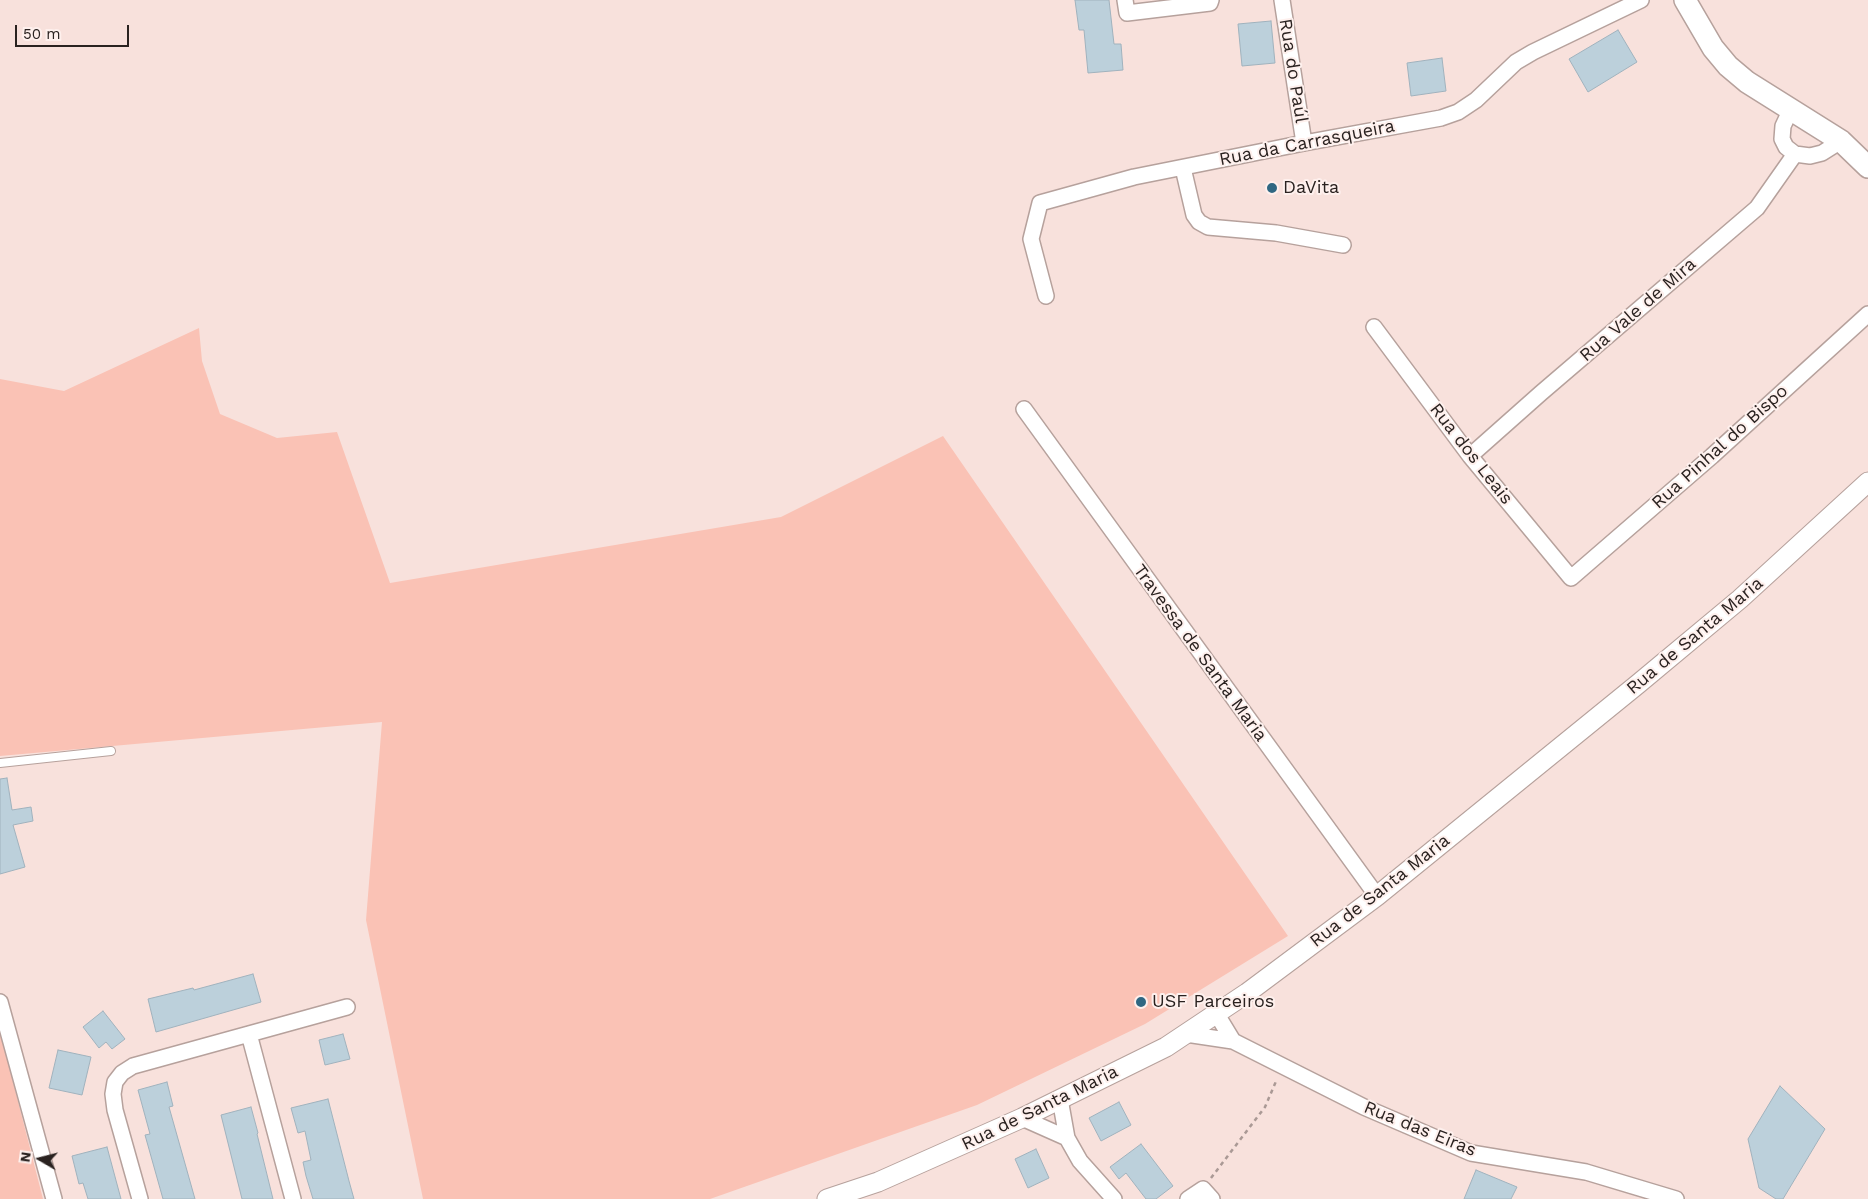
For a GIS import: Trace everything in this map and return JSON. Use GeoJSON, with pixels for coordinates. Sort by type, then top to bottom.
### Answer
{"type":"FeatureCollection","features":[{"type":"Feature","properties":{"kind":"main road"},"geometry":{"type":"LineString","coordinates":[[1685,0],[1713,48],[1728,66],[1747,82],[1842,141],[1868,166]]}},
{"type":"Feature","properties":{"kind":"street"},"geometry":{"type":"LineString","coordinates":[[1126,6],[1210,3],[1211,0]]}},
{"type":"Feature","properties":{"kind":"street","name":"Rua do Paúl"},"geometry":{"type":"LineString","coordinates":[[1282,0],[1304,143]]}},
{"type":"Feature","properties":{"kind":"street","name":"Rua da Carrasqueira"},"geometry":{"type":"LineString","coordinates":[[1046,296],[1031,239],[1040,202],[1134,177],[1442,118],[1458,112],[1476,100],[1516,62],[1532,52],[1642,0]]}},
{"type":"Feature","properties":{"kind":"street"},"geometry":{"type":"LineString","coordinates":[[1791,109],[1783,126],[1782,139],[1786,147],[1795,154],[1810,156],[1822,154],[1842,141]]}},
{"type":"Feature","properties":{"kind":"street","name":"Rua Vale de Mira"},"geometry":{"type":"LineString","coordinates":[[1470,456],[1757,208],[1795,154]]}},
{"type":"Feature","properties":{"kind":"street"},"geometry":{"type":"LineString","coordinates":[[1183,168],[1194,215],[1199,222],[1208,226],[1276,233],[1343,245]]}},
{"type":"Feature","properties":{"kind":"street","name":"Rua Pinhal do Bispo"},"geometry":{"type":"LineString","coordinates":[[1571,578],[1712,456],[1868,314]]}},
{"type":"Feature","properties":{"kind":"street","name":"Rua dos Leais"},"geometry":{"type":"LineString","coordinates":[[1374,327],[1470,456],[1571,578]]}},
{"type":"Feature","properties":{"kind":"street","name":"Travessa de Santa Maria"},"geometry":{"type":"LineString","coordinates":[[1024,409],[1376,896]]}},
{"type":"Feature","properties":{"kind":"street","name":"Rua de Santa Maria"},"geometry":{"type":"LineString","coordinates":[[827,1199],[878,1182],[1022,1118],[1166,1047],[1247,993],[1376,896],[1638,684],[1733,605],[1868,482]]}},
{"type":"Feature","properties":{"kind":"street"},"geometry":{"type":"LineString","coordinates":[[0,1002],[54,1199]]}},
{"type":"Feature","properties":{"kind":"street"},"geometry":{"type":"LineString","coordinates":[[140,1199],[115,1110],[115,1082],[122,1073],[133,1066],[347,1007]]}},
{"type":"Feature","properties":{"kind":"street"},"geometry":{"type":"LineString","coordinates":[[1216,1013],[1233,1041]]}},
{"type":"Feature","properties":{"kind":"street"},"geometry":{"type":"LineString","coordinates":[[249,1034],[293,1199]]}},
{"type":"Feature","properties":{"kind":"street","name":"Rua das Eiras"},"geometry":{"type":"LineString","coordinates":[[1186,1034],[1233,1041],[1364,1107],[1470,1153],[1586,1172],[1676,1199]]}},
{"type":"Feature","properties":{"kind":"street"},"geometry":{"type":"LineString","coordinates":[[1060,1099],[1066,1138],[1080,1160],[1114,1199]]}},
{"type":"Feature","properties":{"kind":"street"},"geometry":{"type":"LineString","coordinates":[[1022,1118],[1066,1138]]}},
{"type":"Feature","properties":{"kind":"street"},"geometry":{"type":"LineString","coordinates":[[1188,1199],[1207,1194]]}},
{"type":"Feature","properties":{"kind":"lane"},"geometry":{"type":"LineString","coordinates":[[0,763],[111,751]]}},
{"type":"Feature","properties":{"kind":"path"},"geometry":{"type":"LineString","coordinates":[[1207,1194],[1265,1107],[1283,1066]]}},
{"type":"Feature","properties":{"kind":"shaded area"},"geometry":{"type":"Polygon","coordinates":[[[199,328],[202,361],[220,414],[277,438],[337,432],[390,583],[781,517],[943,436],[1288,936],[1145,1024],[977,1105],[710,1199],[423,1199],[366,920],[382,722],[0,756],[0,379],[64,391],[199,328]]]}},
{"type":"Feature","properties":{"kind":"shaded area"},"geometry":{"type":"Polygon","coordinates":[[[0,1031],[43,1199],[0,1199],[0,1031]]]}},
{"type":"Feature","properties":{"kind":"building"},"geometry":{"type":"Polygon","coordinates":[[[1075,0],[1109,0],[1114,44],[1121,44],[1123,70],[1088,73],[1084,30],[1079,30],[1075,0]]]}},
{"type":"Feature","properties":{"kind":"building"},"geometry":{"type":"Polygon","coordinates":[[[1271,21],[1275,63],[1242,66],[1238,24],[1271,21]]]}},
{"type":"Feature","properties":{"kind":"building"},"geometry":{"type":"Polygon","coordinates":[[[1618,30],[1637,62],[1588,92],[1569,59],[1618,30]]]}},
{"type":"Feature","properties":{"kind":"building"},"geometry":{"type":"Polygon","coordinates":[[[1442,58],[1446,91],[1411,96],[1407,63],[1442,58]]]}},
{"type":"Feature","properties":{"kind":"building"},"geometry":{"type":"Polygon","coordinates":[[[7,778],[12,810],[31,807],[33,821],[13,825],[25,867],[0,874],[0,779],[7,778]]]}},
{"type":"Feature","properties":{"kind":"building"},"geometry":{"type":"Polygon","coordinates":[[[253,974],[261,1002],[156,1032],[148,999],[193,988],[194,990],[253,974]]]}},
{"type":"Feature","properties":{"kind":"building"},"geometry":{"type":"Polygon","coordinates":[[[103,1011],[125,1039],[112,1049],[106,1042],[99,1048],[83,1027],[103,1011]]]}},
{"type":"Feature","properties":{"kind":"building"},"geometry":{"type":"Polygon","coordinates":[[[343,1034],[350,1059],[325,1065],[319,1040],[343,1034]]]}},
{"type":"Feature","properties":{"kind":"building"},"geometry":{"type":"Polygon","coordinates":[[[58,1050],[91,1057],[82,1095],[49,1088],[58,1050]]]}},
{"type":"Feature","properties":{"kind":"building"},"geometry":{"type":"Polygon","coordinates":[[[167,1082],[173,1106],[169,1107],[195,1199],[163,1199],[145,1135],[150,1134],[138,1090],[167,1082]]]}},
{"type":"Feature","properties":{"kind":"building"},"geometry":{"type":"Polygon","coordinates":[[[1780,1086],[1825,1129],[1783,1199],[1776,1199],[1759,1188],[1748,1139],[1780,1086]]]}},
{"type":"Feature","properties":{"kind":"building"},"geometry":{"type":"Polygon","coordinates":[[[328,1099],[354,1199],[313,1199],[306,1176],[303,1162],[311,1160],[305,1131],[298,1133],[291,1108],[328,1099]]]}},
{"type":"Feature","properties":{"kind":"building"},"geometry":{"type":"Polygon","coordinates":[[[1119,1102],[1131,1125],[1101,1141],[1089,1118],[1119,1102]]]}},
{"type":"Feature","properties":{"kind":"building"},"geometry":{"type":"Polygon","coordinates":[[[251,1107],[273,1199],[242,1199],[221,1115],[251,1107]]]}},
{"type":"Feature","properties":{"kind":"building"},"geometry":{"type":"Polygon","coordinates":[[[1141,1144],[1173,1186],[1156,1199],[1146,1199],[1126,1173],[1119,1179],[1110,1167],[1141,1144]]]}},
{"type":"Feature","properties":{"kind":"building"},"geometry":{"type":"Polygon","coordinates":[[[107,1147],[121,1199],[88,1199],[83,1183],[79,1184],[72,1156],[107,1147]]]}},
{"type":"Feature","properties":{"kind":"building"},"geometry":{"type":"Polygon","coordinates":[[[1036,1149],[1049,1178],[1028,1188],[1015,1159],[1036,1149]]]}},
{"type":"Feature","properties":{"kind":"building"},"geometry":{"type":"Polygon","coordinates":[[[1476,1170],[1517,1187],[1511,1199],[1464,1199],[1476,1170]]]}},
{"type":"Feature","properties":{"kind":"place","name":"DaVita"},"geometry":{"type":"Point","coordinates":[1272,188]}},
{"type":"Feature","properties":{"kind":"place","name":"USF Parceiros"},"geometry":{"type":"Point","coordinates":[1141,1002]}}]}
